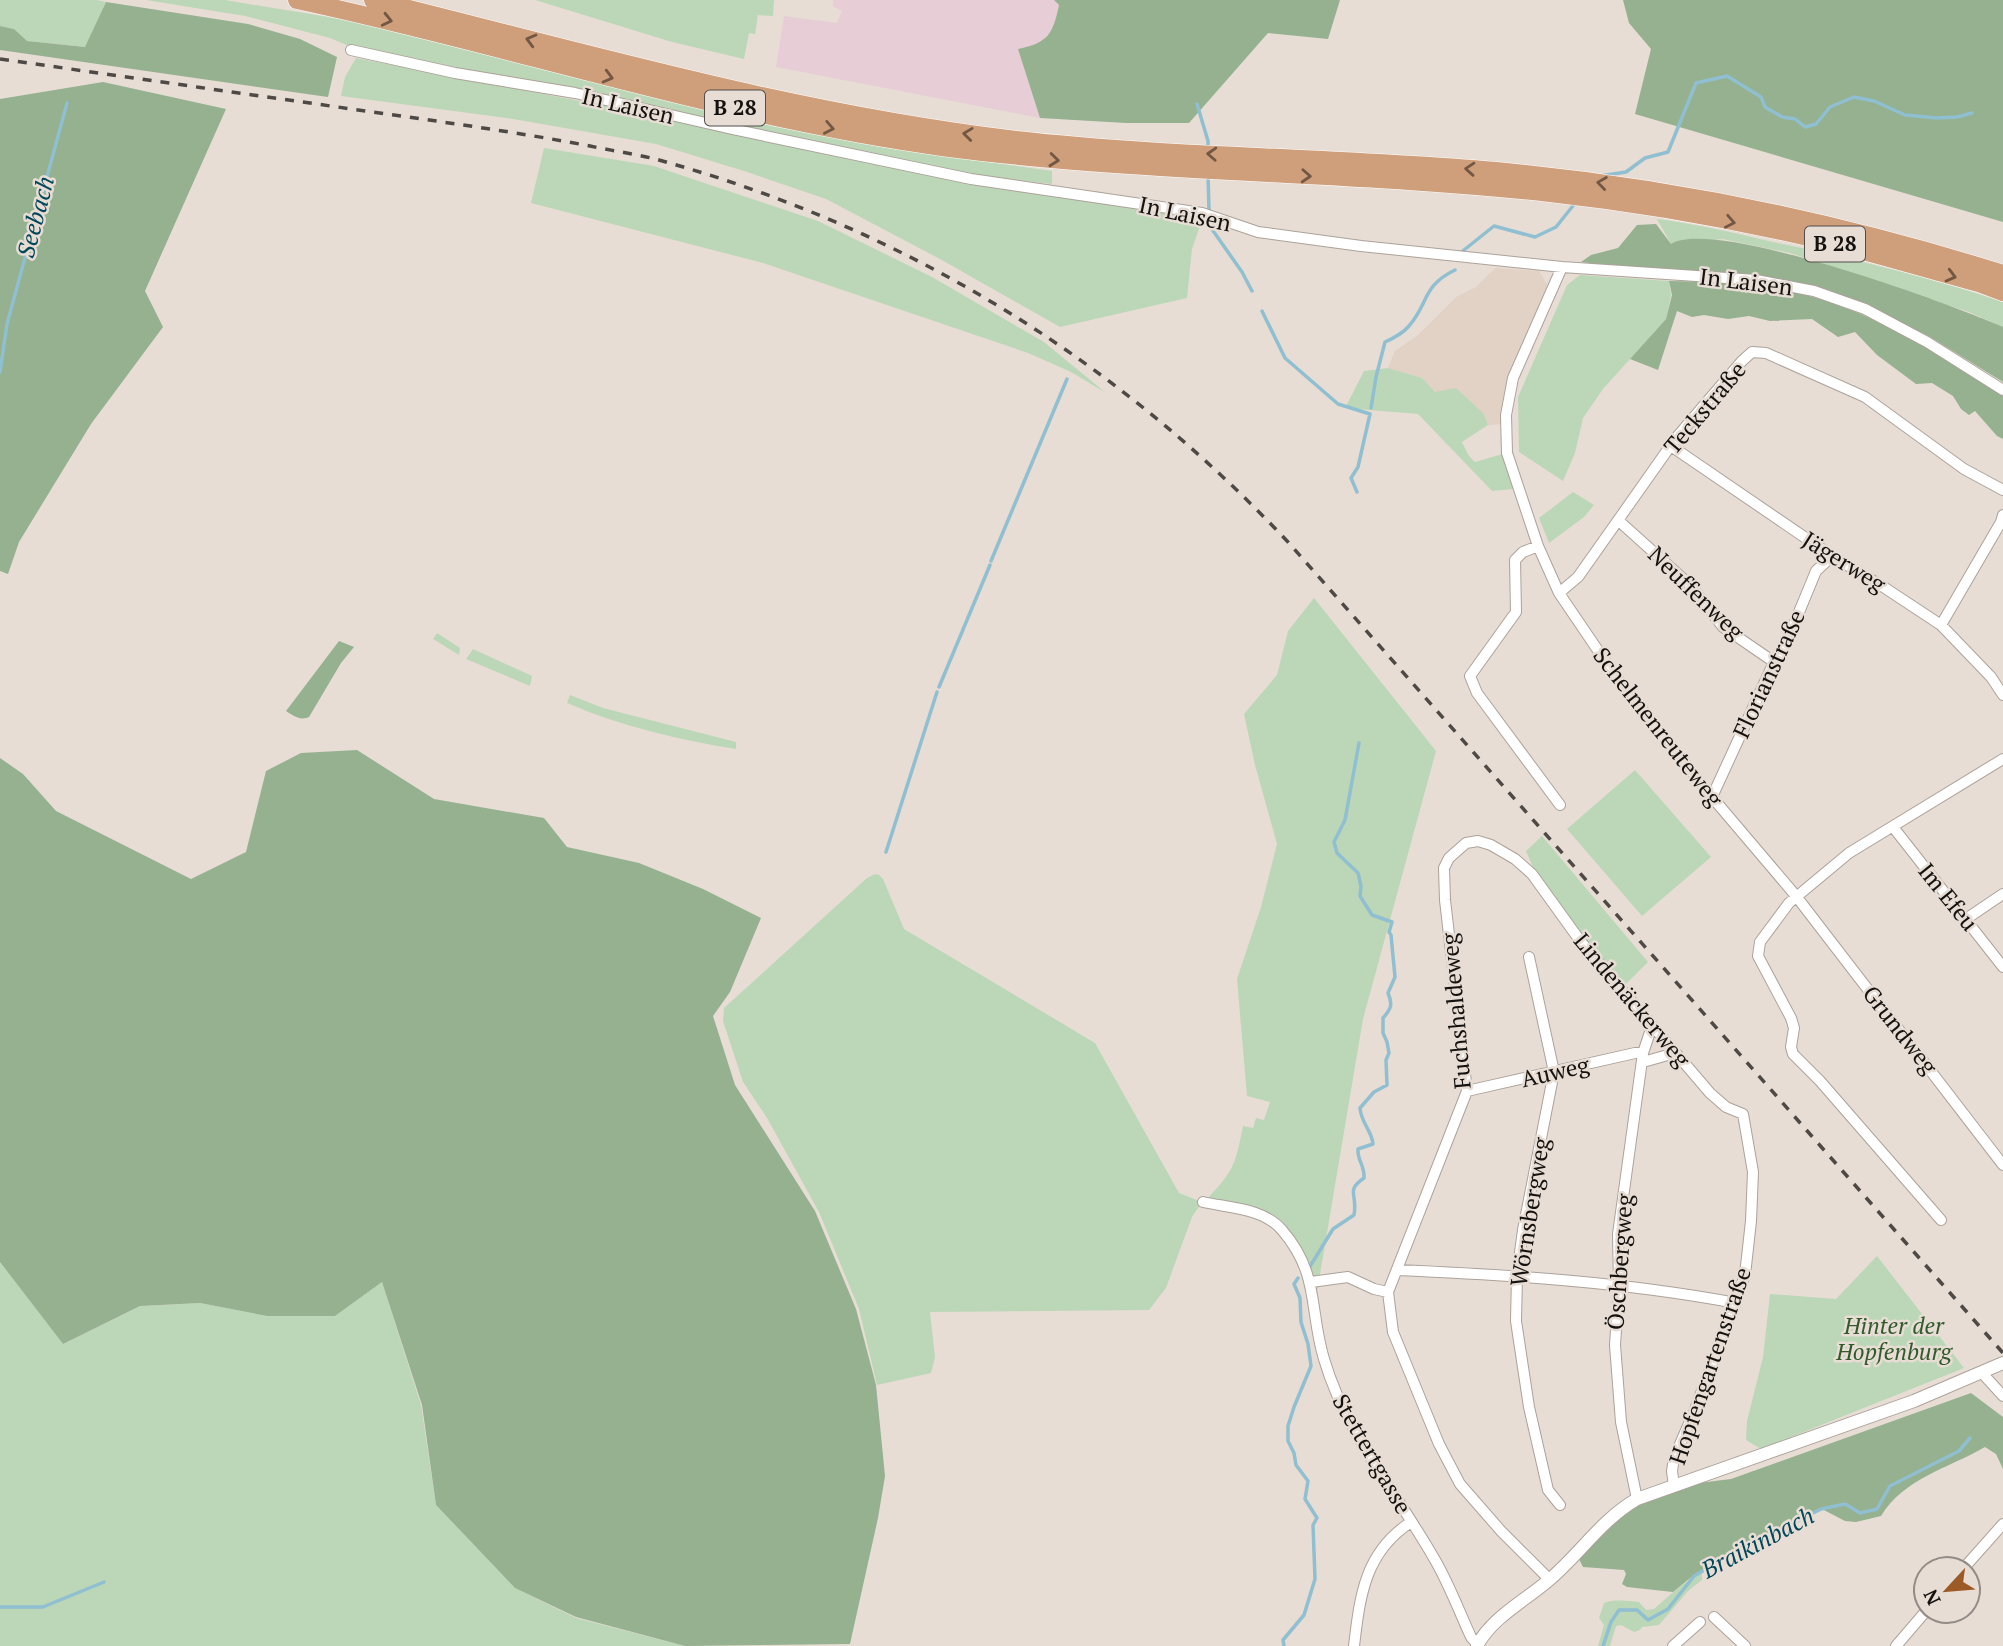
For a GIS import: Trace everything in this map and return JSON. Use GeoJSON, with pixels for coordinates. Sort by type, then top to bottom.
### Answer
{"type":"FeatureCollection","features":[{"type":"Feature","properties":{"kind":"highway","name":"B 28"},"geometry":{"type":"LineString","coordinates":[[297,0],[408,25],[710,103],[834,129],[931,145],[1013,156],[1239,164],[1415,182],[1538,184],[1665,201],[1736,205],[1837,227],[2003,274]]}},
{"type":"Feature","properties":{"kind":"highway","name":"B 28"},"geometry":{"type":"LineString","coordinates":[[373,0],[691,81],[826,111],[933,130],[1182,161]]}},
{"type":"Feature","properties":{"kind":"highway","name":"B 28"},"geometry":{"type":"LineString","coordinates":[[1665,201],[1819,240],[2003,292]]}},
{"type":"Feature","properties":{"kind":"street","name":"In Laisen"},"geometry":{"type":"LineString","coordinates":[[351,50],[455,73],[575,93],[971,179],[1202,213],[1258,232],[1361,246],[1562,267],[1756,280],[1815,291],[1865,309],[1927,342],[2003,390]]}},
{"type":"Feature","properties":{"kind":"street","name":"Schelmenreuteweg"},"geometry":{"type":"LineString","coordinates":[[1562,267],[1513,378],[1506,415],[1507,453],[1538,546],[1559,593],[1616,677],[1796,896]]}},
{"type":"Feature","properties":{"kind":"street","name":"Teckstraße"},"geometry":{"type":"LineString","coordinates":[[1559,593],[1578,577],[1671,446],[1742,360],[1752,352],[1766,353],[1865,397],[1964,469],[2003,490]]}},
{"type":"Feature","properties":{"kind":"street","name":"Jägerweg"},"geometry":{"type":"LineString","coordinates":[[1671,446],[1832,556],[1941,625],[1991,677],[2003,695]]}},
{"type":"Feature","properties":{"kind":"street"},"geometry":{"type":"LineString","coordinates":[[1941,625],[2003,515]]}},
{"type":"Feature","properties":{"kind":"street","name":"Neuffenweg"},"geometry":{"type":"LineString","coordinates":[[1619,521],[1690,585],[1723,627],[1774,662]]}},
{"type":"Feature","properties":{"kind":"street"},"geometry":{"type":"LineString","coordinates":[[1538,546],[1523,552],[1516,560],[1516,612],[1470,676],[1477,693],[1560,805]]}},
{"type":"Feature","properties":{"kind":"street","name":"Florianstraße"},"geometry":{"type":"LineString","coordinates":[[1712,797],[1774,662],[1784,646],[1816,571],[1832,556]]}},
{"type":"Feature","properties":{"kind":"street"},"geometry":{"type":"LineString","coordinates":[[1941,1220],[1820,1081],[1793,1054],[1791,1047],[1794,1028],[1758,957],[1760,942],[1796,896],[1849,853],[2003,760]]}},
{"type":"Feature","properties":{"kind":"street","name":"Im Efeu"},"geometry":{"type":"LineString","coordinates":[[1893,827],[2003,967]]}},
{"type":"Feature","properties":{"kind":"street","name":"Fuchshaldeweg"},"geometry":{"type":"LineString","coordinates":[[1532,874],[1502,850],[1478,841],[1466,843],[1458,849],[1444,868],[1445,900],[1467,1091],[1388,1292],[1393,1332],[1439,1444],[1460,1484],[1501,1531],[1550,1580]]}},
{"type":"Feature","properties":{"kind":"street","name":"Lindenäckerweg"},"geometry":{"type":"LineString","coordinates":[[1532,874],[1581,943],[1675,1053],[1726,1107],[1743,1114]]}},
{"type":"Feature","properties":{"kind":"street"},"geometry":{"type":"LineString","coordinates":[[1966,919],[2003,894]]}},
{"type":"Feature","properties":{"kind":"street","name":"Grundweg"},"geometry":{"type":"LineString","coordinates":[[1796,896],[2003,1165]]}},
{"type":"Feature","properties":{"kind":"street","name":"Wörnsbergweg"},"geometry":{"type":"LineString","coordinates":[[1529,957],[1554,1072],[1523,1230],[1517,1275],[1516,1321],[1529,1407],[1548,1490],[1560,1504]]}},
{"type":"Feature","properties":{"kind":"street","name":"Öschbergweg"},"geometry":{"type":"LineString","coordinates":[[1637,1499],[1621,1422],[1615,1345],[1619,1285],[1618,1234],[1643,1058],[1652,1026]]}},
{"type":"Feature","properties":{"kind":"street","name":"Auweg"},"geometry":{"type":"LineString","coordinates":[[1467,1091],[1635,1053],[1643,1058],[1675,1053]]}},
{"type":"Feature","properties":{"kind":"street","name":"Hopfengartenstraße"},"geometry":{"type":"LineString","coordinates":[[1477,1645],[1495,1623],[1550,1580],[1608,1519],[1637,1499],[1674,1486],[1674,1458],[1745,1275],[1753,1172],[1743,1114]]}},
{"type":"Feature","properties":{"kind":"street","name":"Stettertgasse"},"geometry":{"type":"LineString","coordinates":[[1203,1202],[1254,1211],[1280,1228],[1297,1253],[1311,1282],[1323,1357],[1334,1390],[1356,1435],[1436,1562],[1477,1645]]}},
{"type":"Feature","properties":{"kind":"street"},"geometry":{"type":"LineString","coordinates":[[1397,1270],[1517,1275],[1678,1292],[1736,1303]]}},
{"type":"Feature","properties":{"kind":"street"},"geometry":{"type":"LineString","coordinates":[[1311,1282],[1348,1277],[1374,1289],[1388,1292]]}},
{"type":"Feature","properties":{"kind":"street"},"geometry":{"type":"LineString","coordinates":[[1674,1486],[1914,1401],[2003,1363]]}},
{"type":"Feature","properties":{"kind":"street"},"geometry":{"type":"LineString","coordinates":[[1982,1373],[2003,1396]]}},
{"type":"Feature","properties":{"kind":"street","name":"Stettertgasse"},"geometry":{"type":"LineString","coordinates":[[1354,1646],[1363,1588],[1374,1559],[1397,1531],[1411,1522]]}},
{"type":"Feature","properties":{"kind":"street"},"geometry":{"type":"LineString","coordinates":[[1975,1555],[2003,1524]]}},
{"type":"Feature","properties":{"kind":"street"},"geometry":{"type":"LineString","coordinates":[[1714,1617],[1745,1646]]}},
{"type":"Feature","properties":{"kind":"street"},"geometry":{"type":"LineString","coordinates":[[1673,1646],[1700,1622]]}},
{"type":"Feature","properties":{"kind":"street"},"geometry":{"type":"LineString","coordinates":[[1896,1646],[1914,1625]]}},
{"type":"Feature","properties":{"kind":"shaded area"},"geometry":{"type":"Polygon","coordinates":[[[833,0],[1054,0],[1059,5],[1054,28],[1039,45],[1018,49],[1040,118],[776,67],[784,16],[837,23],[842,11],[833,6],[833,0]]]}},
{"type":"Feature","properties":{"kind":"shaded area"},"geometry":{"type":"Polygon","coordinates":[[[1495,268],[1539,271],[1549,288],[1503,424],[1488,425],[1484,414],[1435,392],[1422,378],[1388,368],[1395,351],[1418,335],[1456,297],[1476,287],[1495,268]]]}},
{"type":"Feature","properties":{"kind":"green space"},"geometry":{"type":"Polygon","coordinates":[[[0,0],[106,2],[86,47],[26,41],[14,29],[0,26],[0,0]]]}},
{"type":"Feature","properties":{"kind":"green space"},"geometry":{"type":"Polygon","coordinates":[[[146,0],[225,0],[358,22],[771,126],[886,148],[1052,171],[1052,184],[971,175],[420,62],[349,46],[330,38],[245,16],[146,0]]]}},
{"type":"Feature","properties":{"kind":"green space"},"geometry":{"type":"Polygon","coordinates":[[[535,0],[774,0],[773,16],[758,15],[755,34],[749,33],[744,59],[672,42],[535,0]]]}},
{"type":"Feature","properties":{"kind":"green space"},"geometry":{"type":"Polygon","coordinates":[[[1054,0],[1340,0],[1328,39],[1268,33],[1189,123],[1126,123],[1040,118],[1018,49],[1036,44],[1047,36],[1059,5],[1054,0]]]}},
{"type":"Feature","properties":{"kind":"green space"},"geometry":{"type":"Polygon","coordinates":[[[1623,0],[2003,0],[2003,222],[1635,114],[1651,49],[1629,23],[1623,0]]]}},
{"type":"Feature","properties":{"kind":"green space"},"geometry":{"type":"Polygon","coordinates":[[[106,2],[248,24],[300,39],[337,57],[328,97],[0,50],[0,26],[14,29],[27,41],[85,47],[106,2]]]}},
{"type":"Feature","properties":{"kind":"green space"},"geometry":{"type":"Polygon","coordinates":[[[356,58],[971,180],[1202,220],[1192,249],[1187,298],[1060,327],[826,199],[744,171],[656,144],[513,119],[341,96],[345,77],[356,58]]]}},
{"type":"Feature","properties":{"kind":"green space"},"geometry":{"type":"Polygon","coordinates":[[[103,82],[226,109],[145,291],[163,327],[91,424],[19,542],[8,574],[0,571],[0,99],[103,82]]]}},
{"type":"Feature","properties":{"kind":"green space"},"geometry":{"type":"Polygon","coordinates":[[[544,148],[654,166],[818,221],[932,277],[1044,342],[1106,393],[1071,372],[1028,353],[763,263],[531,203],[544,148]]]}},
{"type":"Feature","properties":{"kind":"green space"},"geometry":{"type":"Polygon","coordinates":[[[1657,219],[1831,255],[1975,293],[2003,302],[2003,327],[1969,312],[1790,253],[1723,239],[1671,244],[1657,219]]]}},
{"type":"Feature","properties":{"kind":"green space"},"geometry":{"type":"Polygon","coordinates":[[[1656,224],[1671,244],[1696,239],[1734,242],[1782,252],[1887,284],[2003,327],[2003,382],[1930,337],[1866,305],[1815,289],[1581,262],[1591,255],[1618,248],[1637,225],[1656,224]]]}},
{"type":"Feature","properties":{"kind":"green space"},"geometry":{"type":"Polygon","coordinates":[[[1580,275],[1669,281],[1671,295],[1666,319],[1603,389],[1583,418],[1575,453],[1563,481],[1519,452],[1518,397],[1567,285],[1580,275]]]}},
{"type":"Feature","properties":{"kind":"green space"},"geometry":{"type":"Polygon","coordinates":[[[1669,281],[1749,284],[1795,292],[1827,301],[1888,326],[2003,395],[2003,439],[1997,436],[1975,411],[1969,415],[1961,409],[1953,396],[1932,383],[1916,384],[1877,355],[1855,332],[1838,337],[1812,319],[1770,321],[1749,316],[1728,319],[1704,315],[1692,317],[1677,311],[1658,370],[1630,359],[1666,319],[1672,295],[1669,281]]]}},
{"type":"Feature","properties":{"kind":"green space"},"geometry":{"type":"Polygon","coordinates":[[[1388,368],[1422,378],[1435,392],[1456,388],[1484,414],[1488,425],[1462,442],[1475,462],[1506,453],[1514,489],[1492,491],[1418,414],[1345,408],[1364,371],[1388,368]]]}},
{"type":"Feature","properties":{"kind":"green space"},"geometry":{"type":"Polygon","coordinates":[[[1573,492],[1594,505],[1584,517],[1549,543],[1539,518],[1573,492]]]}},
{"type":"Feature","properties":{"kind":"green space"},"geometry":{"type":"Polygon","coordinates":[[[1314,598],[1436,751],[1363,1019],[1314,1310],[1307,1284],[1290,1247],[1272,1227],[1248,1213],[1204,1202],[1231,1168],[1243,1126],[1253,1128],[1256,1118],[1264,1120],[1270,1102],[1247,1096],[1237,979],[1261,907],[1277,844],[1244,714],[1277,675],[1288,631],[1314,598]]]}},
{"type":"Feature","properties":{"kind":"green space"},"geometry":{"type":"Polygon","coordinates":[[[437,633],[460,648],[459,655],[433,639],[437,633]]]}},
{"type":"Feature","properties":{"kind":"green space"},"geometry":{"type":"Polygon","coordinates":[[[339,641],[354,647],[341,663],[309,717],[300,718],[286,711],[339,641]]]}},
{"type":"Feature","properties":{"kind":"green space"},"geometry":{"type":"Polygon","coordinates":[[[473,649],[532,676],[530,686],[466,659],[473,649]]]}},
{"type":"Feature","properties":{"kind":"green space"},"geometry":{"type":"Polygon","coordinates":[[[570,695],[603,708],[736,742],[736,749],[671,737],[608,719],[567,703],[570,695]]]}},
{"type":"Feature","properties":{"kind":"green space"},"geometry":{"type":"Polygon","coordinates":[[[357,750],[434,799],[544,818],[567,847],[639,863],[703,889],[761,918],[730,992],[713,1016],[735,1085],[815,1211],[856,1309],[876,1385],[885,1476],[850,1644],[685,1646],[576,1617],[515,1588],[436,1505],[422,1405],[382,1282],[335,1316],[267,1316],[200,1303],[140,1306],[63,1344],[0,1262],[0,758],[23,774],[56,811],[191,879],[246,852],[266,771],[301,753],[357,750]]]}},
{"type":"Feature","properties":{"kind":"green space"},"geometry":{"type":"Polygon","coordinates":[[[1635,770],[1711,857],[1642,916],[1567,829],[1635,770]]]}},
{"type":"Feature","properties":{"kind":"green space"},"geometry":{"type":"Polygon","coordinates":[[[1542,836],[1648,962],[1621,989],[1535,872],[1526,851],[1542,836]]]}},
{"type":"Feature","properties":{"kind":"green space"},"geometry":{"type":"Polygon","coordinates":[[[875,874],[883,879],[904,929],[1095,1043],[1179,1193],[1202,1202],[1192,1217],[1166,1288],[1149,1310],[930,1312],[935,1357],[931,1373],[877,1385],[859,1309],[819,1212],[767,1118],[743,1082],[723,1021],[724,1008],[867,878],[875,874]]]}},
{"type":"Feature","properties":{"kind":"green space","name":"Hinter der Hopfenburg"},"geometry":{"type":"Polygon","coordinates":[[[1877,1256],[1964,1368],[1761,1449],[1746,1440],[1747,1421],[1763,1357],[1770,1294],[1836,1299],[1877,1256]]]}},
{"type":"Feature","properties":{"kind":"green space"},"geometry":{"type":"Polygon","coordinates":[[[0,1262],[63,1344],[140,1306],[200,1303],[267,1316],[335,1316],[382,1282],[421,1405],[436,1505],[515,1588],[576,1618],[685,1646],[0,1646],[0,1262]]]}},
{"type":"Feature","properties":{"kind":"green space"},"geometry":{"type":"Polygon","coordinates":[[[1971,1393],[2003,1417],[2003,1469],[1996,1454],[1985,1447],[1915,1483],[1902,1492],[1881,1516],[1856,1522],[1845,1521],[1820,1508],[1728,1555],[1694,1575],[1673,1592],[1627,1587],[1622,1584],[1626,1574],[1624,1570],[1583,1567],[1576,1553],[1608,1519],[1674,1486],[1731,1479],[1971,1393]]]}},
{"type":"Feature","properties":{"kind":"green space"},"geometry":{"type":"Polygon","coordinates":[[[1702,1573],[1702,1580],[1688,1591],[1659,1625],[1642,1627],[1634,1632],[1621,1625],[1616,1626],[1610,1646],[1598,1646],[1604,1625],[1599,1618],[1604,1603],[1639,1602],[1646,1610],[1654,1609],[1683,1584],[1702,1573]]]}},
{"type":"Feature","properties":{"kind":"waterway"},"geometry":{"type":"LineString","coordinates":[[1600,176],[1626,172],[1645,158],[1668,152],[1696,83],[1727,76],[1761,97],[1765,107],[1782,117],[1795,119],[1805,127],[1816,124],[1830,107],[1854,97],[1874,101],[1905,115],[1937,118],[1972,113]]}},
{"type":"Feature","properties":{"kind":"waterway","name":"Seebach"},"geometry":{"type":"LineString","coordinates":[[0,372],[7,324],[67,103]]}},
{"type":"Feature","properties":{"kind":"waterway"},"geometry":{"type":"LineString","coordinates":[[1197,104],[1208,149]]}},
{"type":"Feature","properties":{"kind":"waterway"},"geometry":{"type":"LineString","coordinates":[[1208,174],[1209,211]]}},
{"type":"Feature","properties":{"kind":"waterway"},"geometry":{"type":"LineString","coordinates":[[1459,254],[1494,226],[1535,237],[1556,227],[1576,202]]}},
{"type":"Feature","properties":{"kind":"waterway"},"geometry":{"type":"LineString","coordinates":[[1209,225],[1252,291]]}},
{"type":"Feature","properties":{"kind":"waterway"},"geometry":{"type":"LineString","coordinates":[[1371,408],[1385,342],[1407,329],[1431,289],[1444,276],[1455,270]]}},
{"type":"Feature","properties":{"kind":"waterway"},"geometry":{"type":"LineString","coordinates":[[1262,311],[1285,358],[1338,404],[1370,414],[1358,467],[1351,478],[1357,492]]}},
{"type":"Feature","properties":{"kind":"waterway"},"geometry":{"type":"LineString","coordinates":[[991,561],[1067,379]]}},
{"type":"Feature","properties":{"kind":"waterway"},"geometry":{"type":"LineString","coordinates":[[939,687],[990,565]]}},
{"type":"Feature","properties":{"kind":"waterway"},"geometry":{"type":"LineString","coordinates":[[886,852],[937,692]]}},
{"type":"Feature","properties":{"kind":"waterway"},"geometry":{"type":"LineString","coordinates":[[1309,1268],[1333,1229],[1354,1215],[1355,1186],[1364,1178],[1358,1149],[1373,1144],[1360,1108],[1374,1092],[1387,1085],[1386,1060],[1389,1053],[1383,1033],[1383,1018],[1390,1007],[1388,993],[1395,977],[1389,932],[1392,922],[1372,915],[1360,896],[1358,873],[1337,853],[1334,842],[1345,820],[1359,743]]}},
{"type":"Feature","properties":{"kind":"waterway"},"geometry":{"type":"LineString","coordinates":[[1284,1646],[1283,1640],[1304,1615],[1315,1579],[1313,1525],[1317,1518],[1305,1499],[1308,1481],[1296,1465],[1288,1441],[1288,1426],[1311,1366],[1301,1322],[1300,1298],[1294,1284],[1298,1278]]}},
{"type":"Feature","properties":{"kind":"waterway","name":"Braikinbach"},"geometry":{"type":"LineString","coordinates":[[1603,1646],[1611,1622],[1619,1610],[1637,1610],[1648,1620],[1668,1609],[1694,1576],[1821,1509],[1845,1504],[1860,1513],[1877,1509],[1890,1486],[1959,1451],[1970,1438]]}},
{"type":"Feature","properties":{"kind":"waterway"},"geometry":{"type":"LineString","coordinates":[[0,1607],[43,1607],[104,1582]]}},
{"type":"Feature","properties":{"kind":"railway"},"geometry":{"type":"LineString","coordinates":[[0,59],[472,126],[651,158],[749,188],[836,222],[920,262],[1000,307],[1077,358],[1151,414],[1221,475],[1288,542],[2003,1353]]}}]}
